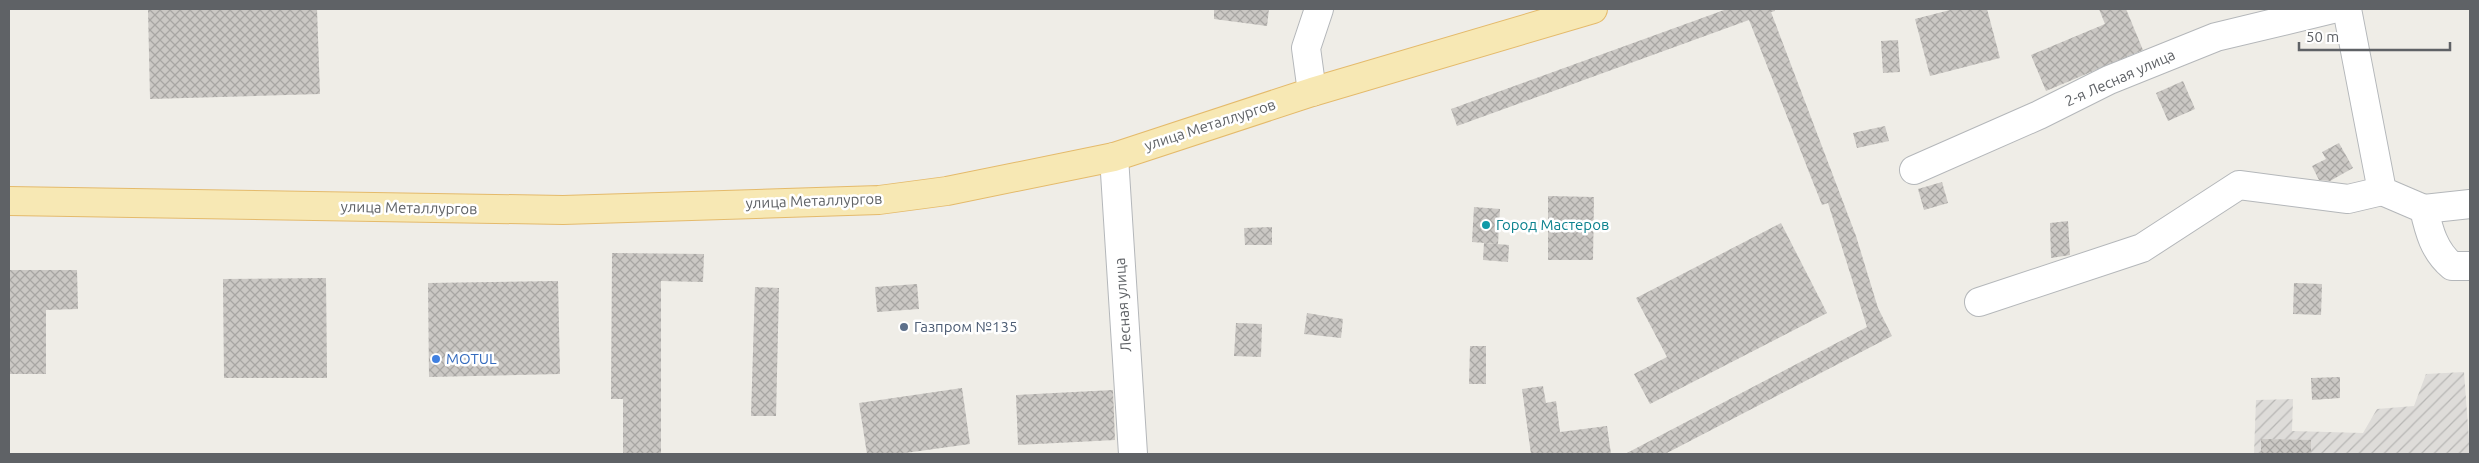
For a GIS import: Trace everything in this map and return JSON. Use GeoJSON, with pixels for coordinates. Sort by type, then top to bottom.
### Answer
{"type":"FeatureCollection","features":[{"type":"Feature","properties":{"kind":"main road","name":"улица Металлургов"},"geometry":{"type":"LineString","coordinates":[[9,201],[563,210],[869,200],[947,191],[1114,157],[1312,92],[1593,9]]}},
{"type":"Feature","properties":{"kind":"street"},"geometry":{"type":"LineString","coordinates":[[1312,92],[1306,48],[1319,9]]}},
{"type":"Feature","properties":{"kind":"street","name":"2-я Лесная улица"},"geometry":{"type":"LineString","coordinates":[[1914,170],[2039,115],[2109,80],[2216,37],[2334,9]]}},
{"type":"Feature","properties":{"kind":"street"},"geometry":{"type":"LineString","coordinates":[[2347,9],[2382,191]]}},
{"type":"Feature","properties":{"kind":"street","name":"Лесная улица"},"geometry":{"type":"LineString","coordinates":[[1114,157],[1133,454]]}},
{"type":"Feature","properties":{"kind":"street"},"geometry":{"type":"LineString","coordinates":[[1979,302],[2142,248],[2239,185],[2348,198],[2382,191],[2424,208],[2470,204]]}},
{"type":"Feature","properties":{"kind":"street"},"geometry":{"type":"LineString","coordinates":[[2424,208],[2428,228],[2442,258],[2452,266],[2470,266]]}},
{"type":"Feature","properties":{"kind":"shaded area"},"geometry":{"type":"Polygon","coordinates":[[[2464,372],[2470,454],[2254,454],[2256,400],[2293,399],[2292,431],[2363,433],[2377,409],[2414,406],[2426,374],[2464,372]]]}},
{"type":"Feature","properties":{"kind":"building"},"geometry":{"type":"Polygon","coordinates":[[[148,9],[317,9],[320,94],[150,99],[148,9]]]}},
{"type":"Feature","properties":{"kind":"building"},"geometry":{"type":"Polygon","coordinates":[[[1214,9],[1269,9],[1267,26],[1214,19],[1214,9]]]}},
{"type":"Feature","properties":{"kind":"building"},"geometry":{"type":"Polygon","coordinates":[[[1727,9],[1775,9],[1775,11],[1771,12],[1856,236],[1878,308],[1892,336],[1665,454],[1625,454],[1867,327],[1828,203],[1822,205],[1749,20],[1457,126],[1451,109],[1727,9]]]}},
{"type":"Feature","properties":{"kind":"building"},"geometry":{"type":"Polygon","coordinates":[[[1954,9],[1987,9],[2000,58],[1930,76],[1915,19],[1954,9]]]}},
{"type":"Feature","properties":{"kind":"building"},"geometry":{"type":"Polygon","coordinates":[[[2099,9],[2126,9],[2143,50],[2046,91],[2031,55],[2105,24],[2099,9]]]}},
{"type":"Feature","properties":{"kind":"building"},"geometry":{"type":"Polygon","coordinates":[[[1898,40],[1900,72],[1883,73],[1881,41],[1898,40]]]}},
{"type":"Feature","properties":{"kind":"building"},"geometry":{"type":"Polygon","coordinates":[[[2183,81],[2195,109],[2168,121],[2156,93],[2183,81]]]}},
{"type":"Feature","properties":{"kind":"building"},"geometry":{"type":"Polygon","coordinates":[[[1885,126],[1889,141],[1857,148],[1853,133],[1885,126]]]}},
{"type":"Feature","properties":{"kind":"building"},"geometry":{"type":"Polygon","coordinates":[[[2339,143],[2353,168],[2330,181],[2319,180],[2312,166],[2326,159],[2322,152],[2339,143]]]}},
{"type":"Feature","properties":{"kind":"building"},"geometry":{"type":"Polygon","coordinates":[[[1942,182],[1948,203],[1924,210],[1918,189],[1942,182]]]}},
{"type":"Feature","properties":{"kind":"building"},"geometry":{"type":"Polygon","coordinates":[[[1548,196],[1594,197],[1593,260],[1548,260],[1548,196]]]}},
{"type":"Feature","properties":{"kind":"building","name":"Город Мастеров"},"geometry":{"type":"Polygon","coordinates":[[[1474,207],[1500,209],[1498,244],[1472,242],[1474,207]]]}},
{"type":"Feature","properties":{"kind":"building"},"geometry":{"type":"Polygon","coordinates":[[[2068,221],[2070,255],[2051,258],[2050,223],[2068,221]]]}},
{"type":"Feature","properties":{"kind":"building"},"geometry":{"type":"Polygon","coordinates":[[[1781,223],[1827,313],[1650,404],[1634,374],[1667,357],[1636,298],[1781,223]]]}},
{"type":"Feature","properties":{"kind":"building"},"geometry":{"type":"Polygon","coordinates":[[[1272,227],[1272,245],[1245,245],[1244,228],[1272,227]]]}},
{"type":"Feature","properties":{"kind":"building"},"geometry":{"type":"Polygon","coordinates":[[[1484,243],[1509,245],[1508,262],[1483,260],[1484,243]]]}},
{"type":"Feature","properties":{"kind":"building"},"geometry":{"type":"Polygon","coordinates":[[[612,253],[704,254],[703,282],[661,281],[661,454],[623,454],[623,399],[611,399],[612,253]]]}},
{"type":"Feature","properties":{"kind":"building"},"geometry":{"type":"Polygon","coordinates":[[[9,270],[77,270],[78,309],[46,310],[46,374],[9,374],[9,270]]]}},
{"type":"Feature","properties":{"kind":"building"},"geometry":{"type":"Polygon","coordinates":[[[326,278],[327,378],[224,378],[223,279],[326,278]]]}},
{"type":"Feature","properties":{"kind":"building"},"geometry":{"type":"Polygon","coordinates":[[[558,281],[560,374],[429,377],[428,283],[558,281]]]}},
{"type":"Feature","properties":{"kind":"building"},"geometry":{"type":"Polygon","coordinates":[[[2294,283],[2322,284],[2321,315],[2293,314],[2294,283]]]}},
{"type":"Feature","properties":{"kind":"building"},"geometry":{"type":"Polygon","coordinates":[[[917,284],[919,309],[877,312],[875,287],[917,284]]]}},
{"type":"Feature","properties":{"kind":"building"},"geometry":{"type":"Polygon","coordinates":[[[755,287],[779,288],[776,416],[751,416],[755,287]]]}},
{"type":"Feature","properties":{"kind":"building"},"geometry":{"type":"Polygon","coordinates":[[[1307,313],[1343,319],[1341,338],[1304,334],[1307,313]]]}},
{"type":"Feature","properties":{"kind":"building"},"geometry":{"type":"Polygon","coordinates":[[[1236,323],[1262,324],[1261,357],[1234,356],[1236,323]]]}},
{"type":"Feature","properties":{"kind":"building"},"geometry":{"type":"Polygon","coordinates":[[[1470,346],[1486,346],[1486,384],[1469,384],[1470,346]]]}},
{"type":"Feature","properties":{"kind":"building"},"geometry":{"type":"Polygon","coordinates":[[[2340,377],[2340,398],[2312,400],[2311,378],[2340,377]]]}},
{"type":"Feature","properties":{"kind":"building"},"geometry":{"type":"Polygon","coordinates":[[[1543,386],[1546,403],[1556,401],[1560,432],[1607,426],[1611,454],[1531,454],[1522,389],[1543,386]]]}},
{"type":"Feature","properties":{"kind":"building"},"geometry":{"type":"Polygon","coordinates":[[[962,388],[970,444],[898,454],[867,454],[859,403],[962,388]]]}},
{"type":"Feature","properties":{"kind":"building"},"geometry":{"type":"Polygon","coordinates":[[[1113,390],[1115,440],[1018,445],[1016,395],[1113,390]]]}},
{"type":"Feature","properties":{"kind":"building"},"geometry":{"type":"Polygon","coordinates":[[[2261,439],[2311,440],[2311,454],[2261,454],[2261,439]]]}},
{"type":"Feature","properties":{"kind":"place","name":"Город Мастеров"},"geometry":{"type":"Point","coordinates":[1486,225]}},
{"type":"Feature","properties":{"kind":"place","name":"Газпром №135"},"geometry":{"type":"Point","coordinates":[904,327]}},
{"type":"Feature","properties":{"kind":"place","name":"MOTUL"},"geometry":{"type":"Point","coordinates":[436,359]}}]}
